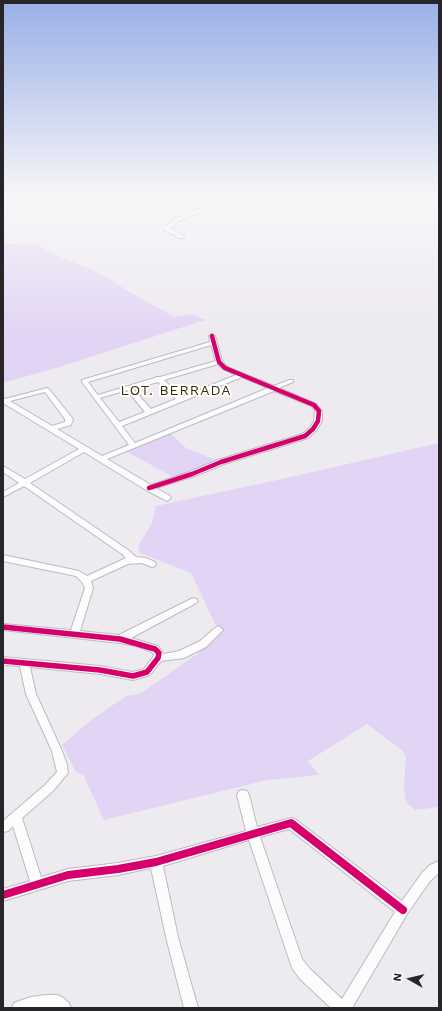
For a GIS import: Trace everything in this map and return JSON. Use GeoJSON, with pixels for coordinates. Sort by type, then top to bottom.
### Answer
{"type":"FeatureCollection","features":[{"type":"Feature","properties":{"kind":"street"},"geometry":{"type":"LineString","coordinates":[[133,446],[84,381],[213,340],[219,362],[225,368],[240,376],[314,405],[319,411],[318,421],[313,429],[305,436],[221,462],[192,474],[149,488]]}},
{"type":"Feature","properties":{"kind":"street"},"geometry":{"type":"LineString","coordinates":[[97,397],[158,378],[219,362]]}},
{"type":"Feature","properties":{"kind":"street"},"geometry":{"type":"LineString","coordinates":[[118,426],[180,399],[240,376]]}},
{"type":"Feature","properties":{"kind":"street"},"geometry":{"type":"LineString","coordinates":[[158,378],[180,399]]}},
{"type":"Feature","properties":{"kind":"street"},"geometry":{"type":"LineString","coordinates":[[101,459],[291,381]]}},
{"type":"Feature","properties":{"kind":"street"},"geometry":{"type":"LineString","coordinates":[[129,388],[149,412]]}},
{"type":"Feature","properties":{"kind":"street"},"geometry":{"type":"LineString","coordinates":[[4,401],[48,390],[69,419],[68,423],[50,429]]}},
{"type":"Feature","properties":{"kind":"street"},"geometry":{"type":"LineString","coordinates":[[4,401],[167,498]]}},
{"type":"Feature","properties":{"kind":"street"},"geometry":{"type":"LineString","coordinates":[[3,495],[84,449]]}},
{"type":"Feature","properties":{"kind":"street"},"geometry":{"type":"LineString","coordinates":[[3,468],[125,552],[133,560]]}},
{"type":"Feature","properties":{"kind":"street"},"geometry":{"type":"LineString","coordinates":[[3,558],[79,574],[86,580],[89,588],[74,634]]}},
{"type":"Feature","properties":{"kind":"street"},"geometry":{"type":"LineString","coordinates":[[86,580],[127,561],[143,560],[152,564]]}},
{"type":"Feature","properties":{"kind":"street"},"geometry":{"type":"LineString","coordinates":[[120,639],[193,601]]}},
{"type":"Feature","properties":{"kind":"street"},"geometry":{"type":"LineString","coordinates":[[3,628],[120,639],[155,649],[159,653],[158,658],[147,672],[133,676],[100,670],[3,661]]}},
{"type":"Feature","properties":{"kind":"street"},"geometry":{"type":"LineString","coordinates":[[158,658],[181,655],[203,644],[218,630]]}},
{"type":"Feature","properties":{"kind":"street"},"geometry":{"type":"LineString","coordinates":[[4,827],[56,782],[63,773],[57,751],[31,694],[24,663]]}},
{"type":"Feature","properties":{"kind":"street"},"geometry":{"type":"LineString","coordinates":[[243,796],[253,834],[297,963],[305,974],[343,1008],[403,910],[426,877],[434,868],[439,867]]}},
{"type":"Feature","properties":{"kind":"street"},"geometry":{"type":"LineString","coordinates":[[16,818],[37,884]]}},
{"type":"Feature","properties":{"kind":"street"},"geometry":{"type":"LineString","coordinates":[[3,895],[68,874],[118,870],[156,862],[292,823],[403,910]]}},
{"type":"Feature","properties":{"kind":"street"},"geometry":{"type":"LineString","coordinates":[[156,862],[172,937],[191,1008]]}},
{"type":"Feature","properties":{"kind":"street"},"geometry":{"type":"LineString","coordinates":[[19,1008],[31,1004],[46,1002],[56,1002],[64,1008]]}},
{"type":"Feature","properties":{"kind":"shaded area"},"geometry":{"type":"Polygon","coordinates":[[[36,243],[53,254],[112,280],[126,290],[175,317],[192,314],[205,320],[59,367],[3,383],[3,244],[36,243]]]}},
{"type":"Feature","properties":{"kind":"shaded area"},"geometry":{"type":"Polygon","coordinates":[[[169,432],[186,448],[221,462],[177,479],[124,450],[169,432]]]}},
{"type":"Feature","properties":{"kind":"shaded area"},"geometry":{"type":"Polygon","coordinates":[[[439,443],[439,807],[415,810],[408,804],[405,798],[404,785],[406,756],[402,750],[367,724],[308,761],[319,775],[267,780],[104,820],[84,776],[76,772],[62,745],[90,721],[126,696],[140,694],[197,654],[218,630],[191,573],[140,553],[138,546],[152,523],[156,506],[439,443]]]}},
{"type":"Feature","properties":{"kind":"cycle path"},"geometry":{"type":"LineString","coordinates":[[149,488],[192,474],[221,462],[305,436],[313,429],[318,421],[319,411],[314,405],[225,368],[219,362],[212,336]]}},
{"type":"Feature","properties":{"kind":"cycle path"},"geometry":{"type":"LineString","coordinates":[[3,627],[120,639],[155,649],[159,653],[158,658],[147,672],[133,676],[100,670],[3,661]]}},
{"type":"Feature","properties":{"kind":"cycle path"},"geometry":{"type":"LineString","coordinates":[[3,895],[68,875],[118,869],[156,862],[291,823],[403,910]]}},
{"type":"Feature","properties":{"kind":"district","name":"LOT. BERRADA"},"geometry":{"type":"Point","coordinates":[176,391]}}]}
